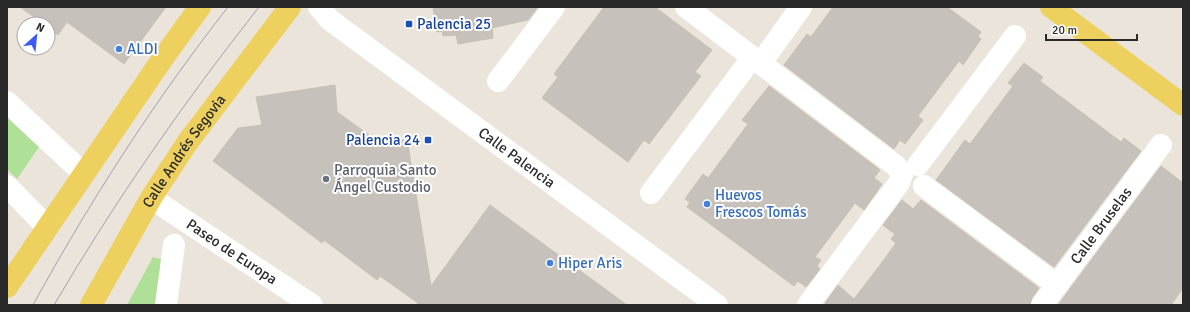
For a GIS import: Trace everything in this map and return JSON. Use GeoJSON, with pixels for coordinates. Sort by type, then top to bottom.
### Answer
{"type":"FeatureCollection","features":[{"type":"Feature","properties":{"kind":"main road"},"geometry":{"type":"LineString","coordinates":[[7,287],[200,7]]}},
{"type":"Feature","properties":{"kind":"main road","name":"Calle Andrés Segovia"},"geometry":{"type":"LineString","coordinates":[[91,305],[151,198],[187,143],[290,7]]}},
{"type":"Feature","properties":{"kind":"main road"},"geometry":{"type":"LineString","coordinates":[[1051,7],[1183,104]]}},
{"type":"Feature","properties":{"kind":"street","name":"Calle Palencia"},"geometry":{"type":"LineString","coordinates":[[319,7],[330,20],[718,305]]}},
{"type":"Feature","properties":{"kind":"street"},"geometry":{"type":"LineString","coordinates":[[498,81],[554,7]]}},
{"type":"Feature","properties":{"kind":"street"},"geometry":{"type":"LineString","coordinates":[[686,7],[896,166],[910,170]]}},
{"type":"Feature","properties":{"kind":"street"},"geometry":{"type":"LineString","coordinates":[[768,52],[801,7]]}},
{"type":"Feature","properties":{"kind":"street"},"geometry":{"type":"LineString","coordinates":[[808,305],[899,183],[1015,36]]}},
{"type":"Feature","properties":{"kind":"street"},"geometry":{"type":"LineString","coordinates":[[651,193],[746,66]]}},
{"type":"Feature","properties":{"kind":"street"},"geometry":{"type":"LineString","coordinates":[[7,102],[84,174]]}},
{"type":"Feature","properties":{"kind":"street","name":"Calle Bruselas"},"geometry":{"type":"LineString","coordinates":[[1042,305],[1161,146]]}},
{"type":"Feature","properties":{"kind":"street"},"geometry":{"type":"LineString","coordinates":[[7,186],[47,227]]}},
{"type":"Feature","properties":{"kind":"street"},"geometry":{"type":"LineString","coordinates":[[924,186],[1057,285]]}},
{"type":"Feature","properties":{"kind":"street","name":"Paseo de Europa"},"geometry":{"type":"LineString","coordinates":[[151,198],[312,305]]}},
{"type":"Feature","properties":{"kind":"street"},"geometry":{"type":"LineString","coordinates":[[166,305],[174,245]]}},
{"type":"Feature","properties":{"kind":"green space"},"geometry":{"type":"Polygon","coordinates":[[[7,117],[39,147],[17,179],[7,169],[7,117]]]}},
{"type":"Feature","properties":{"kind":"green space"},"geometry":{"type":"Polygon","coordinates":[[[153,257],[164,260],[159,305],[127,305],[153,257]]]}},
{"type":"Feature","properties":{"kind":"building","name":"ALDI"},"geometry":{"type":"Polygon","coordinates":[[[20,7],[166,7],[124,64],[67,22],[58,35],[56,33],[56,16],[33,16],[20,7]]]}},
{"type":"Feature","properties":{"kind":"building"},"geometry":{"type":"Polygon","coordinates":[[[433,7],[538,7],[528,20],[492,28],[493,38],[458,44],[456,35],[443,36],[442,31],[437,32],[433,7]]]}},
{"type":"Feature","properties":{"kind":"building"},"geometry":{"type":"Polygon","coordinates":[[[604,7],[655,7],[712,50],[695,72],[701,76],[649,144],[644,140],[628,162],[542,98],[558,77],[554,74],[604,7]]]}},
{"type":"Feature","properties":{"kind":"building"},"geometry":{"type":"Polygon","coordinates":[[[833,7],[947,7],[981,32],[978,36],[981,39],[963,65],[959,61],[918,116],[923,120],[905,144],[900,140],[894,149],[784,65],[807,34],[811,37],[833,7]]]}},
{"type":"Feature","properties":{"kind":"building"},"geometry":{"type":"Polygon","coordinates":[[[1024,63],[1043,77],[1040,81],[1121,142],[1124,138],[1141,151],[1054,267],[936,180],[965,140],[970,144],[1013,86],[1008,83],[1024,63]]]}},
{"type":"Feature","properties":{"kind":"building","name":"Parroquia Santo Ángel Custodio"},"geometry":{"type":"Polygon","coordinates":[[[335,85],[337,112],[383,145],[407,139],[431,286],[490,205],[627,305],[417,305],[418,303],[380,276],[377,280],[324,240],[322,243],[213,161],[238,128],[262,125],[256,97],[335,85]]]}},
{"type":"Feature","properties":{"kind":"building"},"geometry":{"type":"Polygon","coordinates":[[[769,86],[880,170],[874,178],[882,184],[864,210],[855,203],[815,257],[821,260],[817,266],[820,269],[806,287],[798,281],[794,286],[687,207],[690,202],[685,199],[703,174],[708,178],[748,124],[742,120],[769,86]]]}},
{"type":"Feature","properties":{"kind":"building"},"geometry":{"type":"Polygon","coordinates":[[[1161,166],[1183,183],[1183,288],[1171,305],[1058,305],[1161,166]]]}},
{"type":"Feature","properties":{"kind":"building"},"geometry":{"type":"Polygon","coordinates":[[[902,200],[913,209],[921,200],[1039,288],[1032,298],[1030,305],[828,305],[825,303],[838,285],[854,299],[880,265],[896,243],[891,239],[895,234],[883,225],[902,200]]]}},
{"type":"Feature","properties":{"kind":"tram line"},"geometry":{"type":"LineString","coordinates":[[33,305],[77,228],[124,152],[175,78],[228,7]]}},
{"type":"Feature","properties":{"kind":"tram line"},"geometry":{"type":"LineString","coordinates":[[54,305],[101,228],[151,153],[204,79],[259,7]]}},
{"type":"Feature","properties":{"kind":"place","name":"Palencia 25"},"geometry":{"type":"Point","coordinates":[409,24]}},
{"type":"Feature","properties":{"kind":"place","name":"ALDI"},"geometry":{"type":"Point","coordinates":[119,49]}},
{"type":"Feature","properties":{"kind":"place","name":"Palencia 24"},"geometry":{"type":"Point","coordinates":[428,140]}},
{"type":"Feature","properties":{"kind":"place","name":"Parroquia Santo Ángel Custodio"},"geometry":{"type":"Point","coordinates":[326,179]}},
{"type":"Feature","properties":{"kind":"place","name":"Huevos Frescos Tomás"},"geometry":{"type":"Point","coordinates":[707,204]}},
{"type":"Feature","properties":{"kind":"place","name":"Hiper Aris"},"geometry":{"type":"Point","coordinates":[550,263]}}]}
